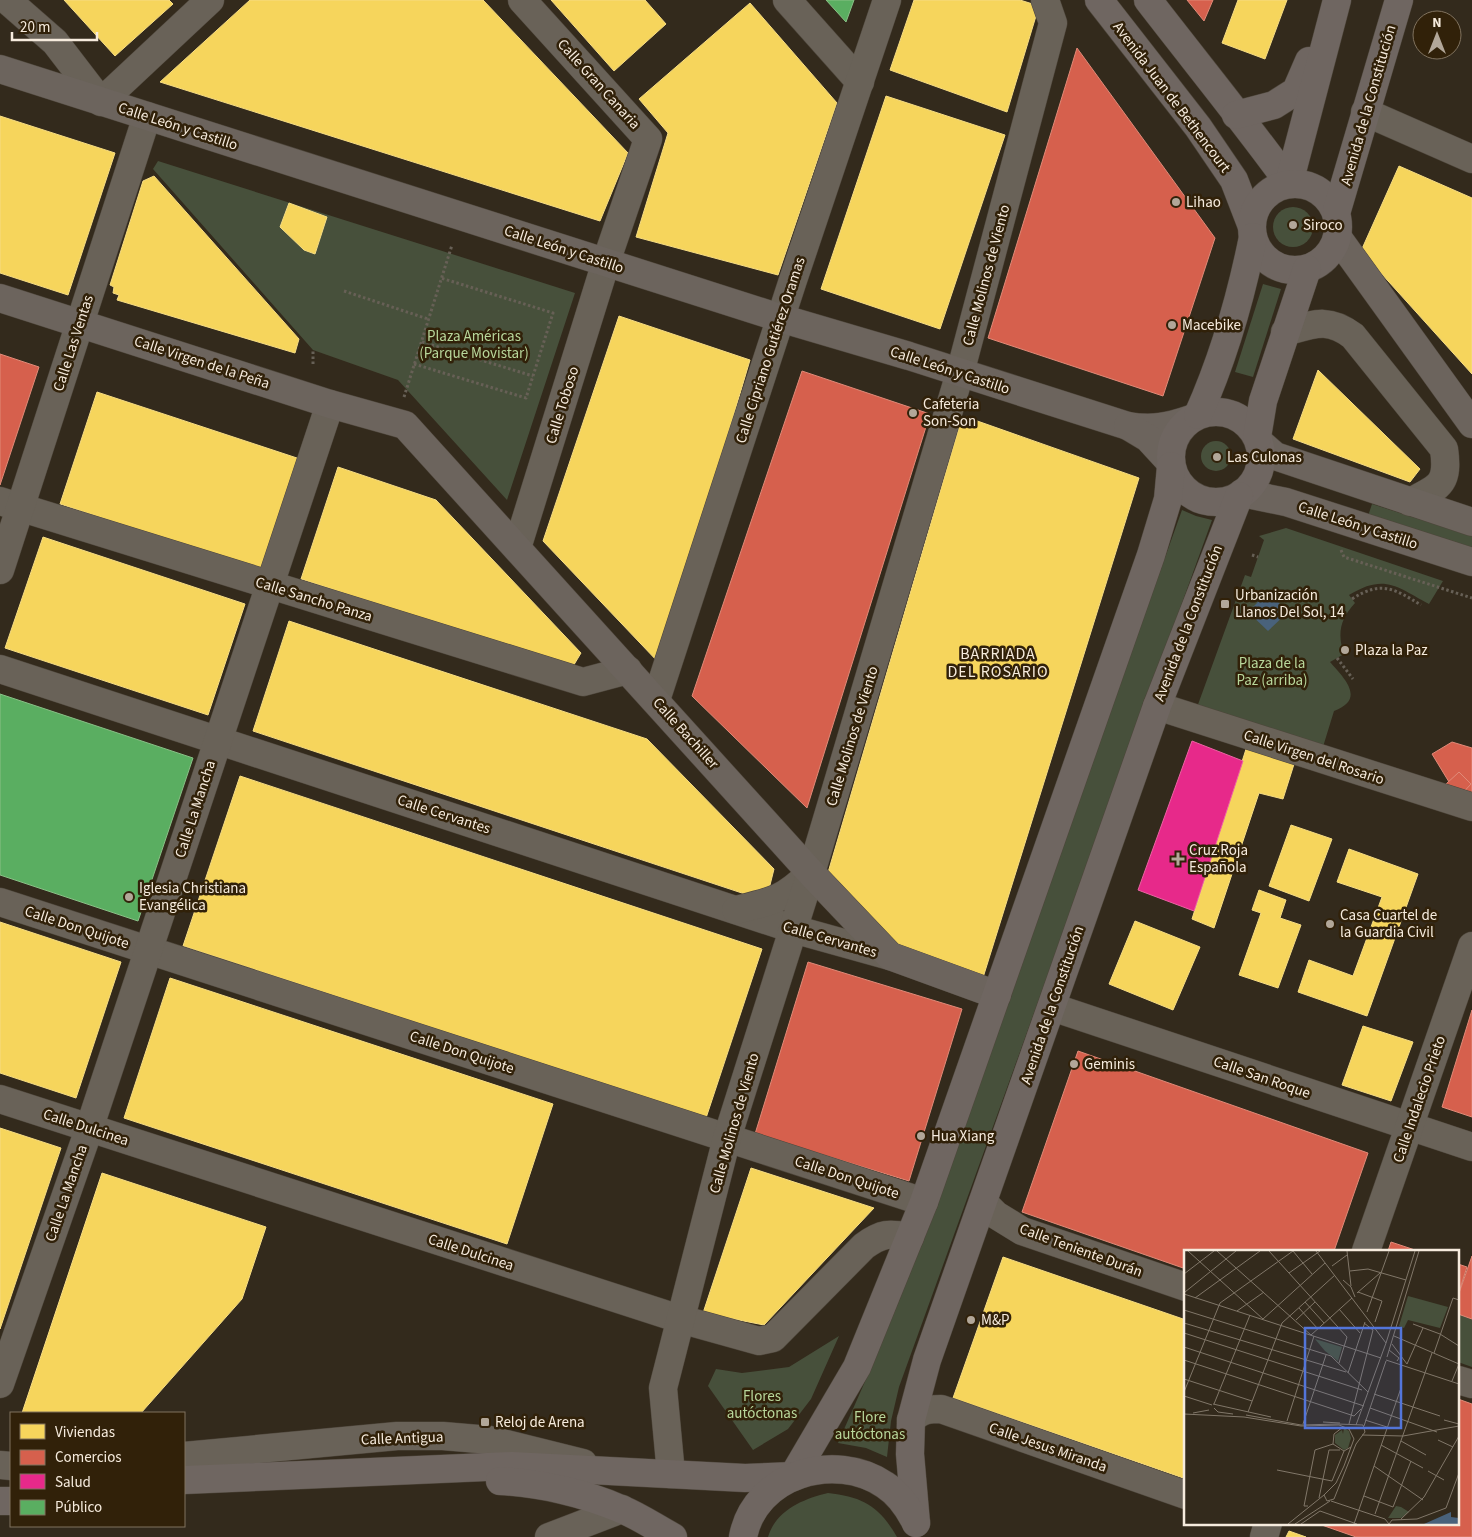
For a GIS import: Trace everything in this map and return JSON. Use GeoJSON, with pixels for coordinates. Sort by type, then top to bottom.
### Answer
{"type":"FeatureCollection","features":[{"type":"Feature","properties":{"kind":"main road","name":"Avenida Juan de Bethencourt"},"geometry":{"type":"LineString","coordinates":[[1098,0],[1198,127],[1234,180],[1252,230]]}},
{"type":"Feature","properties":{"kind":"main road"},"geometry":{"type":"LineString","coordinates":[[1148,0],[1236,115],[1258,140],[1289,183]]}},
{"type":"Feature","properties":{"kind":"main road"},"geometry":{"type":"LineString","coordinates":[[1289,183],[1337,0]]}},
{"type":"Feature","properties":{"kind":"main road"},"geometry":{"type":"LineString","coordinates":[[1236,115],[1274,105],[1296,90],[1337,0]]}},
{"type":"Feature","properties":{"kind":"main road","name":"Avenida de la Constitución"},"geometry":{"type":"LineString","coordinates":[[1336,210],[1400,0]]}},
{"type":"Feature","properties":{"kind":"main road"},"geometry":{"type":"LineString","coordinates":[[793,1476],[857,1367],[924,1202],[1151,555],[1168,499],[1171,464],[1170,450],[1175,436],[1194,417],[1226,336],[1246,269],[1252,230],[1257,205],[1270,190],[1289,183],[1308,185],[1325,194],[1336,210],[1338,238],[1331,252],[1320,262],[1307,269],[1284,269],[1264,257],[1252,230]]}},
{"type":"Feature","properties":{"kind":"main road"},"geometry":{"type":"LineString","coordinates":[[1171,464],[1177,480],[1187,492],[1201,500],[1217,502],[1240,495],[1252,484],[1259,470],[1261,456],[1258,440],[1263,401],[1307,269]]}},
{"type":"Feature","properties":{"kind":"main road"},"geometry":{"type":"LineString","coordinates":[[1194,417],[1213,412],[1228,413],[1241,420],[1258,440]]}},
{"type":"Feature","properties":{"kind":"main road","name":"Avenida de la Constitución"},"geometry":{"type":"LineString","coordinates":[[921,1532],[910,1454],[911,1420],[927,1360],[1157,706],[1228,520],[1240,495]]}},
{"type":"Feature","properties":{"kind":"main road"},"geometry":{"type":"LineString","coordinates":[[185,1480],[474,1466],[546,1466],[745,1478],[793,1476]]}},
{"type":"Feature","properties":{"kind":"main road"},"geometry":{"type":"LineString","coordinates":[[742,1537],[744,1528],[759,1503],[774,1488],[793,1476],[810,1470],[827,1468],[858,1472],[886,1485],[906,1504],[921,1532]]}},
{"type":"Feature","properties":{"kind":"main road"},"geometry":{"type":"LineString","coordinates":[[185,1494],[465,1480],[517,1482],[551,1488],[622,1509],[673,1537]]}},
{"type":"Feature","properties":{"kind":"street"},"geometry":{"type":"LineString","coordinates":[[7,0],[55,42],[101,102],[203,3]]}},
{"type":"Feature","properties":{"kind":"street","name":"Calle Gran Canaria"},"geometry":{"type":"LineString","coordinates":[[522,0],[648,139],[606,262]]}},
{"type":"Feature","properties":{"kind":"street"},"geometry":{"type":"LineString","coordinates":[[788,0],[860,82]]}},
{"type":"Feature","properties":{"kind":"street","name":"Calle Cipriano Gutiérez Oramas"},"geometry":{"type":"LineString","coordinates":[[656,700],[780,318],[887,0]]}},
{"type":"Feature","properties":{"kind":"street","name":"Calle Molinos de Viento"},"geometry":{"type":"LineString","coordinates":[[671,1474],[663,1388],[680,1318],[727,1138],[811,874],[960,373],[1053,23],[1045,0]]}},
{"type":"Feature","properties":{"kind":"street","name":"Calle León y Castillo"},"geometry":{"type":"LineString","coordinates":[[0,70],[780,318],[1128,426],[1150,430],[1168,427],[1194,417]]}},
{"type":"Feature","properties":{"kind":"street"},"geometry":{"type":"LineString","coordinates":[[1366,112],[1472,158]]}},
{"type":"Feature","properties":{"kind":"street","name":"Calle Las Ventas"},"geometry":{"type":"LineString","coordinates":[[0,570],[10,504],[80,323],[147,116]]}},
{"type":"Feature","properties":{"kind":"street"},"geometry":{"type":"LineString","coordinates":[[1338,238],[1472,424]]}},
{"type":"Feature","properties":{"kind":"street","name":"Calle Toboso"},"geometry":{"type":"LineString","coordinates":[[517,548],[606,262]]}},
{"type":"Feature","properties":{"kind":"street","name":"Calle Virgen de la Peña"},"geometry":{"type":"LineString","coordinates":[[0,298],[330,404],[405,425]]}},
{"type":"Feature","properties":{"kind":"street"},"geometry":{"type":"LineString","coordinates":[[1285,332],[1320,322],[1339,326],[1353,336],[1444,450],[1446,472],[1438,487],[1410,502]]}},
{"type":"Feature","properties":{"kind":"street","name":"Calle La Mancha"},"geometry":{"type":"LineString","coordinates":[[0,1384],[89,1129],[330,404]]}},
{"type":"Feature","properties":{"kind":"street","name":"Calle Bachiller"},"geometry":{"type":"LineString","coordinates":[[405,425],[656,700],[811,874],[890,956],[997,995]]}},
{"type":"Feature","properties":{"kind":"street","name":"Calle León y Castillo"},"geometry":{"type":"LineString","coordinates":[[1128,426],[1148,438],[1171,464]]}},
{"type":"Feature","properties":{"kind":"street"},"geometry":{"type":"LineString","coordinates":[[1258,440],[1275,456],[1472,522]]}},
{"type":"Feature","properties":{"kind":"street","name":"Calle León y Castillo"},"geometry":{"type":"LineString","coordinates":[[1240,495],[1286,502],[1472,562]]}},
{"type":"Feature","properties":{"kind":"street","name":"Calle Sancho Panza"},"geometry":{"type":"LineString","coordinates":[[10,504],[583,682],[628,670]]}},
{"type":"Feature","properties":{"kind":"street","name":"Calle Cervantes"},"geometry":{"type":"LineString","coordinates":[[0,669],[794,929],[890,956]]}},
{"type":"Feature","properties":{"kind":"street","name":"Calle Virgen del Rosario"},"geometry":{"type":"LineString","coordinates":[[1157,706],[1472,807]]}},
{"type":"Feature","properties":{"kind":"street"},"geometry":{"type":"LineString","coordinates":[[736,910],[773,902],[788,894],[811,874]]}},
{"type":"Feature","properties":{"kind":"street","name":"Calle Don Quijote"},"geometry":{"type":"LineString","coordinates":[[0,902],[924,1202]]}},
{"type":"Feature","properties":{"kind":"street","name":"Calle Indalecio Prieto"},"geometry":{"type":"LineString","coordinates":[[1366,1250],[1472,946]]}},
{"type":"Feature","properties":{"kind":"street","name":"Calle San Roque"},"geometry":{"type":"LineString","coordinates":[[1052,1006],[1472,1147]]}},
{"type":"Feature","properties":{"kind":"street","name":"Calle Dulcinea"},"geometry":{"type":"LineString","coordinates":[[0,1099],[759,1342],[773,1338],[864,1246],[877,1236],[892,1234],[910,1236]]}},
{"type":"Feature","properties":{"kind":"street","name":"Calle Teniente Durán"},"geometry":{"type":"LineString","coordinates":[[983,1202],[996,1216],[1022,1231],[1184,1286]]}},
{"type":"Feature","properties":{"kind":"street","name":"Calle Jesus Miranda"},"geometry":{"type":"LineString","coordinates":[[911,1420],[920,1412],[928,1409],[941,1409],[1184,1494]]}},
{"type":"Feature","properties":{"kind":"street","name":"Calle Antigua"},"geometry":{"type":"LineString","coordinates":[[185,1456],[397,1436],[443,1436],[490,1440],[616,1470]]}},
{"type":"Feature","properties":{"kind":"street"},"geometry":{"type":"LineString","coordinates":[[549,1537],[622,1509]]}},
{"type":"Feature","properties":{"kind":"street"},"geometry":{"type":"LineString","coordinates":[[1264,1537],[1268,1524]]}},
{"type":"Feature","properties":{"kind":"path"},"geometry":{"type":"LineString","coordinates":[[404,398],[452,245]]}},
{"type":"Feature","properties":{"kind":"path"},"geometry":{"type":"LineString","coordinates":[[414,364],[526,398],[553,313],[441,278]]}},
{"type":"Feature","properties":{"kind":"path"},"geometry":{"type":"LineString","coordinates":[[344,291],[428,319]]}},
{"type":"Feature","properties":{"kind":"path"},"geometry":{"type":"LineString","coordinates":[[421,342],[457,351],[533,376]]}},
{"type":"Feature","properties":{"kind":"path"},"geometry":{"type":"LineString","coordinates":[[312,364],[313,350]]}},
{"type":"Feature","properties":{"kind":"path"},"geometry":{"type":"LineString","coordinates":[[1252,555],[1258,557]]}},
{"type":"Feature","properties":{"kind":"path"},"geometry":{"type":"LineString","coordinates":[[1413,579],[1472,598]]}},
{"type":"Feature","properties":{"kind":"path"},"geometry":{"type":"LineString","coordinates":[[1352,599],[1362,592],[1385,589],[1403,593],[1421,606]]}},
{"type":"Feature","properties":{"kind":"path"},"geometry":{"type":"LineString","coordinates":[[1336,658],[1354,680]]}},
{"type":"Feature","properties":{"kind":"green space","name":"Plaza Américas (Parque Movistar)"},"geometry":{"type":"Polygon","coordinates":[[[158,161],[575,293],[507,500],[398,380],[313,350],[153,169],[158,161]]]}},
{"type":"Feature","properties":{"kind":"green space"},"geometry":{"type":"Polygon","coordinates":[[[1293,207],[1307,213],[1313,227],[1307,241],[1293,247],[1279,241],[1273,227],[1279,213],[1293,207]]]}},
{"type":"Feature","properties":{"kind":"green space"},"geometry":{"type":"Polygon","coordinates":[[[1263,284],[1281,289],[1253,377],[1235,372],[1263,284]]]}},
{"type":"Feature","properties":{"kind":"green space"},"geometry":{"type":"Polygon","coordinates":[[[1216,441],[1227,445],[1231,456],[1227,467],[1216,471],[1205,467],[1201,456],[1205,445],[1216,441]]]}},
{"type":"Feature","properties":{"kind":"green space"},"geometry":{"type":"Polygon","coordinates":[[[1372,504],[1472,536],[1472,549],[1368,516],[1372,504]]]}},
{"type":"Feature","properties":{"kind":"green space","name":"Flore autóctonas"},"geometry":{"type":"Polygon","coordinates":[[[1182,510],[1212,520],[899,1387],[891,1421],[887,1457],[866,1448],[838,1443],[867,1377],[923,1233],[1182,510]]]}},
{"type":"Feature","properties":{"kind":"green space","name":"Plaza de la Paz (arriba)"},"geometry":{"type":"Polygon","coordinates":[[[1286,528],[1443,581],[1429,604],[1399,588],[1382,584],[1361,588],[1349,595],[1355,603],[1346,615],[1341,627],[1340,633],[1344,654],[1330,662],[1346,681],[1351,694],[1344,706],[1334,711],[1322,750],[1196,710],[1245,575],[1251,577],[1264,540],[1259,536],[1286,528]]]}},
{"type":"Feature","properties":{"kind":"green space"},"geometry":{"type":"Polygon","coordinates":[[[1460,1315],[1472,1319],[1472,1367],[1460,1363],[1460,1315]]]}},
{"type":"Feature","properties":{"kind":"green space","name":"Flores autóctonas"},"geometry":{"type":"Polygon","coordinates":[[[839,1336],[811,1399],[788,1429],[753,1450],[708,1386],[716,1369],[742,1373],[789,1367],[839,1336]]]}},
{"type":"Feature","properties":{"kind":"green space"},"geometry":{"type":"Polygon","coordinates":[[[828,1493],[851,1497],[869,1505],[884,1518],[897,1537],[768,1537],[777,1520],[792,1507],[800,1502],[828,1493]]]}},
{"type":"Feature","properties":{"kind":"water"},"geometry":{"type":"Polygon","coordinates":[[[1268,592],[1288,612],[1268,631],[1248,612],[1268,592]]]}},
{"type":"Feature","properties":{"kind":"building: Viviendas"},"geometry":{"type":"Polygon","coordinates":[[[64,0],[169,0],[173,4],[115,56],[64,0]]]}},
{"type":"Feature","properties":{"kind":"building: Viviendas"},"geometry":{"type":"Polygon","coordinates":[[[250,0],[483,0],[628,153],[600,221],[160,82],[250,0]]]}},
{"type":"Feature","properties":{"kind":"building: Viviendas"},"geometry":{"type":"Polygon","coordinates":[[[551,0],[645,0],[666,24],[614,71],[551,0]]]}},
{"type":"Feature","properties":{"kind":"building: Viviendas"},"geometry":{"type":"Polygon","coordinates":[[[914,0],[1020,0],[1039,6],[1007,112],[890,70],[914,0]]]}},
{"type":"Feature","properties":{"kind":"building: Viviendas"},"geometry":{"type":"Polygon","coordinates":[[[1238,0],[1287,0],[1265,59],[1222,43],[1238,0]]]}},
{"type":"Feature","properties":{"kind":"building: Viviendas"},"geometry":{"type":"Polygon","coordinates":[[[750,3],[837,103],[778,275],[636,237],[668,133],[639,99],[750,3]]]}},
{"type":"Feature","properties":{"kind":"building: Viviendas"},"geometry":{"type":"Polygon","coordinates":[[[886,96],[1005,135],[940,329],[821,289],[886,96]]]}},
{"type":"Feature","properties":{"kind":"building: Viviendas"},"geometry":{"type":"Polygon","coordinates":[[[0,116],[115,153],[68,295],[0,273],[0,116]]]}},
{"type":"Feature","properties":{"kind":"building: Viviendas"},"geometry":{"type":"Polygon","coordinates":[[[1399,166],[1472,198],[1472,374],[1361,251],[1399,166]]]}},
{"type":"Feature","properties":{"kind":"building: Viviendas"},"geometry":{"type":"Polygon","coordinates":[[[154,176],[299,339],[295,353],[117,300],[119,295],[113,293],[114,287],[110,285],[143,181],[154,176]]]}},
{"type":"Feature","properties":{"kind":"building: Viviendas"},"geometry":{"type":"Polygon","coordinates":[[[289,203],[327,217],[315,254],[304,250],[280,227],[289,203]]]}},
{"type":"Feature","properties":{"kind":"building: Viviendas"},"geometry":{"type":"Polygon","coordinates":[[[619,316],[750,360],[660,664],[543,541],[619,316]]]}},
{"type":"Feature","properties":{"kind":"building: Viviendas"},"geometry":{"type":"Polygon","coordinates":[[[1318,370],[1420,469],[1410,482],[1293,439],[1318,370]]]}},
{"type":"Feature","properties":{"kind":"building: Viviendas"},"geometry":{"type":"Polygon","coordinates":[[[97,392],[300,459],[262,571],[60,504],[97,392]]]}},
{"type":"Feature","properties":{"kind":"building: Viviendas"},"geometry":{"type":"Polygon","coordinates":[[[966,417],[1139,478],[981,984],[903,952],[827,876],[960,424],[966,417]]]}},
{"type":"Feature","properties":{"kind":"building: Viviendas"},"geometry":{"type":"Polygon","coordinates":[[[338,467],[436,500],[581,653],[572,668],[301,579],[338,467]]]}},
{"type":"Feature","properties":{"kind":"building: Viviendas"},"geometry":{"type":"Polygon","coordinates":[[[43,537],[245,604],[208,715],[5,648],[43,537]]]}},
{"type":"Feature","properties":{"kind":"building: Viviendas"},"geometry":{"type":"Polygon","coordinates":[[[289,621],[647,739],[774,869],[766,901],[253,731],[289,621]]]}},
{"type":"Feature","properties":{"kind":"building: Viviendas"},"geometry":{"type":"Polygon","coordinates":[[[1247,746],[1295,761],[1283,799],[1259,793],[1214,928],[1192,919],[1247,746]]]}},
{"type":"Feature","properties":{"kind":"building: Viviendas"},"geometry":{"type":"Polygon","coordinates":[[[240,776],[762,949],[706,1118],[183,946],[240,776]]]}},
{"type":"Feature","properties":{"kind":"building: Viviendas"},"geometry":{"type":"Polygon","coordinates":[[[1291,825],[1332,839],[1309,901],[1269,886],[1291,825]]]}},
{"type":"Feature","properties":{"kind":"building: Viviendas"},"geometry":{"type":"Polygon","coordinates":[[[1349,849],[1418,874],[1367,1016],[1298,992],[1309,960],[1353,976],[1382,897],[1337,882],[1349,849]]]}},
{"type":"Feature","properties":{"kind":"building: Viviendas"},"geometry":{"type":"Polygon","coordinates":[[[1259,890],[1286,900],[1280,918],[1301,925],[1278,988],[1239,975],[1261,913],[1252,910],[1259,890]]]}},
{"type":"Feature","properties":{"kind":"building: Viviendas"},"geometry":{"type":"Polygon","coordinates":[[[1135,921],[1200,947],[1173,1010],[1109,984],[1135,921]]]}},
{"type":"Feature","properties":{"kind":"building: Viviendas"},"geometry":{"type":"Polygon","coordinates":[[[0,922],[121,962],[76,1098],[0,1073],[0,922]]]}},
{"type":"Feature","properties":{"kind":"building: Viviendas"},"geometry":{"type":"Polygon","coordinates":[[[170,978],[553,1104],[507,1244],[124,1118],[170,978]]]}},
{"type":"Feature","properties":{"kind":"building: Viviendas"},"geometry":{"type":"Polygon","coordinates":[[[1363,1026],[1413,1042],[1391,1101],[1342,1085],[1363,1026]]]}},
{"type":"Feature","properties":{"kind":"building: Viviendas"},"geometry":{"type":"Polygon","coordinates":[[[0,1128],[61,1148],[0,1329],[0,1128]]]}},
{"type":"Feature","properties":{"kind":"building: Viviendas"},"geometry":{"type":"Polygon","coordinates":[[[751,1168],[874,1208],[764,1325],[703,1313],[751,1168]]]}},
{"type":"Feature","properties":{"kind":"building: Viviendas"},"geometry":{"type":"Polygon","coordinates":[[[102,1173],[266,1227],[242,1299],[142,1412],[22,1412],[102,1173]]]}},
{"type":"Feature","properties":{"kind":"building: Viviendas"},"geometry":{"type":"Polygon","coordinates":[[[1003,1257],[1184,1319],[1184,1478],[953,1398],[1003,1257]]]}},
{"type":"Feature","properties":{"kind":"building: Viviendas"},"geometry":{"type":"Polygon","coordinates":[[[1289,1531],[1306,1537],[1286,1537],[1289,1531]]]}},
{"type":"Feature","properties":{"kind":"building: Comercios"},"geometry":{"type":"Polygon","coordinates":[[[1187,0],[1213,0],[1204,21],[1187,0]]]}},
{"type":"Feature","properties":{"kind":"building: Comercios"},"geometry":{"type":"Polygon","coordinates":[[[1077,48],[1215,238],[1163,396],[988,338],[1077,48]]]}},
{"type":"Feature","properties":{"kind":"building: Comercios"},"geometry":{"type":"Polygon","coordinates":[[[0,354],[39,367],[0,485],[0,354]]]}},
{"type":"Feature","properties":{"kind":"building: Comercios"},"geometry":{"type":"Polygon","coordinates":[[[802,371],[930,414],[807,808],[692,696],[802,371]]]}},
{"type":"Feature","properties":{"kind":"building: Comercios"},"geometry":{"type":"Polygon","coordinates":[[[1452,742],[1472,748],[1472,796],[1462,793],[1471,784],[1459,772],[1449,782],[1432,754],[1452,742]]]}},
{"type":"Feature","properties":{"kind":"building: Comercios"},"geometry":{"type":"Polygon","coordinates":[[[1459,772],[1471,784],[1459,797],[1446,784],[1459,772]]]}},
{"type":"Feature","properties":{"kind":"building: Comercios"},"geometry":{"type":"Polygon","coordinates":[[[808,962],[962,1009],[909,1181],[755,1134],[808,962]]]}},
{"type":"Feature","properties":{"kind":"building: Comercios"},"geometry":{"type":"Polygon","coordinates":[[[1472,1010],[1472,1117],[1442,1107],[1472,1010]]]}},
{"type":"Feature","properties":{"kind":"building: Comercios"},"geometry":{"type":"Polygon","coordinates":[[[1078,1051],[1368,1153],[1334,1250],[1184,1250],[1184,1268],[1022,1212],[1078,1051]]]}},
{"type":"Feature","properties":{"kind":"building: Comercios"},"geometry":{"type":"Polygon","coordinates":[[[1391,1242],[1415,1250],[1388,1250],[1391,1242]]]}},
{"type":"Feature","properties":{"kind":"building: Comercios"},"geometry":{"type":"Polygon","coordinates":[[[1472,1256],[1472,1319],[1460,1315],[1460,1290],[1472,1256]]]}},
{"type":"Feature","properties":{"kind":"building: Comercios"},"geometry":{"type":"Polygon","coordinates":[[[1460,1265],[1467,1267],[1460,1289],[1460,1265]]]}},
{"type":"Feature","properties":{"kind":"building: Comercios"},"geometry":{"type":"Polygon","coordinates":[[[1460,1400],[1472,1404],[1472,1537],[1356,1537],[1319,1524],[1460,1524],[1460,1400]]]}},
{"type":"Feature","properties":{"kind":"building: Salud","name":"Cruz Roja Española"},"geometry":{"type":"Polygon","coordinates":[[[1192,741],[1243,761],[1194,911],[1138,890],[1192,741]]]}},
{"type":"Feature","properties":{"kind":"building: Público"},"geometry":{"type":"Polygon","coordinates":[[[826,0],[854,0],[846,22],[826,0]]]}},
{"type":"Feature","properties":{"kind":"building: Público"},"geometry":{"type":"Polygon","coordinates":[[[0,694],[193,758],[138,921],[0,875],[0,694]]]}},
{"type":"Feature","properties":{"kind":"place","name":"Lihao"},"geometry":{"type":"Point","coordinates":[1176,202]}},
{"type":"Feature","properties":{"kind":"place","name":"Siroco"},"geometry":{"type":"Point","coordinates":[1293,225]}},
{"type":"Feature","properties":{"kind":"place","name":"Macebike"},"geometry":{"type":"Point","coordinates":[1172,325]}},
{"type":"Feature","properties":{"kind":"place","name":"Cafeteria Son-Son"},"geometry":{"type":"Point","coordinates":[913,413]}},
{"type":"Feature","properties":{"kind":"place","name":"Las Culonas"},"geometry":{"type":"Point","coordinates":[1217,457]}},
{"type":"Feature","properties":{"kind":"place","name":"Urbanización Llanos Del Sol, 14"},"geometry":{"type":"Point","coordinates":[1225,604]}},
{"type":"Feature","properties":{"kind":"place","name":"Plaza la Paz"},"geometry":{"type":"Point","coordinates":[1345,650]}},
{"type":"Feature","properties":{"kind":"place","name":"Cruz Roja Española"},"geometry":{"type":"Point","coordinates":[1178,859]}},
{"type":"Feature","properties":{"kind":"place","name":"Iglesia Christiana Evangélica"},"geometry":{"type":"Point","coordinates":[129,897]}},
{"type":"Feature","properties":{"kind":"place","name":"Casa Cuartel de la Guardia Civil"},"geometry":{"type":"Point","coordinates":[1330,924]}},
{"type":"Feature","properties":{"kind":"place","name":"Geminis"},"geometry":{"type":"Point","coordinates":[1074,1064]}},
{"type":"Feature","properties":{"kind":"place","name":"Hua Xiang"},"geometry":{"type":"Point","coordinates":[921,1136]}},
{"type":"Feature","properties":{"kind":"place","name":"M&P"},"geometry":{"type":"Point","coordinates":[971,1320]}},
{"type":"Feature","properties":{"kind":"place","name":"Reloj de Arena"},"geometry":{"type":"Point","coordinates":[485,1422]}},
{"type":"Feature","properties":{"kind":"district","name":"BARRIADA DEL ROSARIO"},"geometry":{"type":"Point","coordinates":[998,662]}}]}
